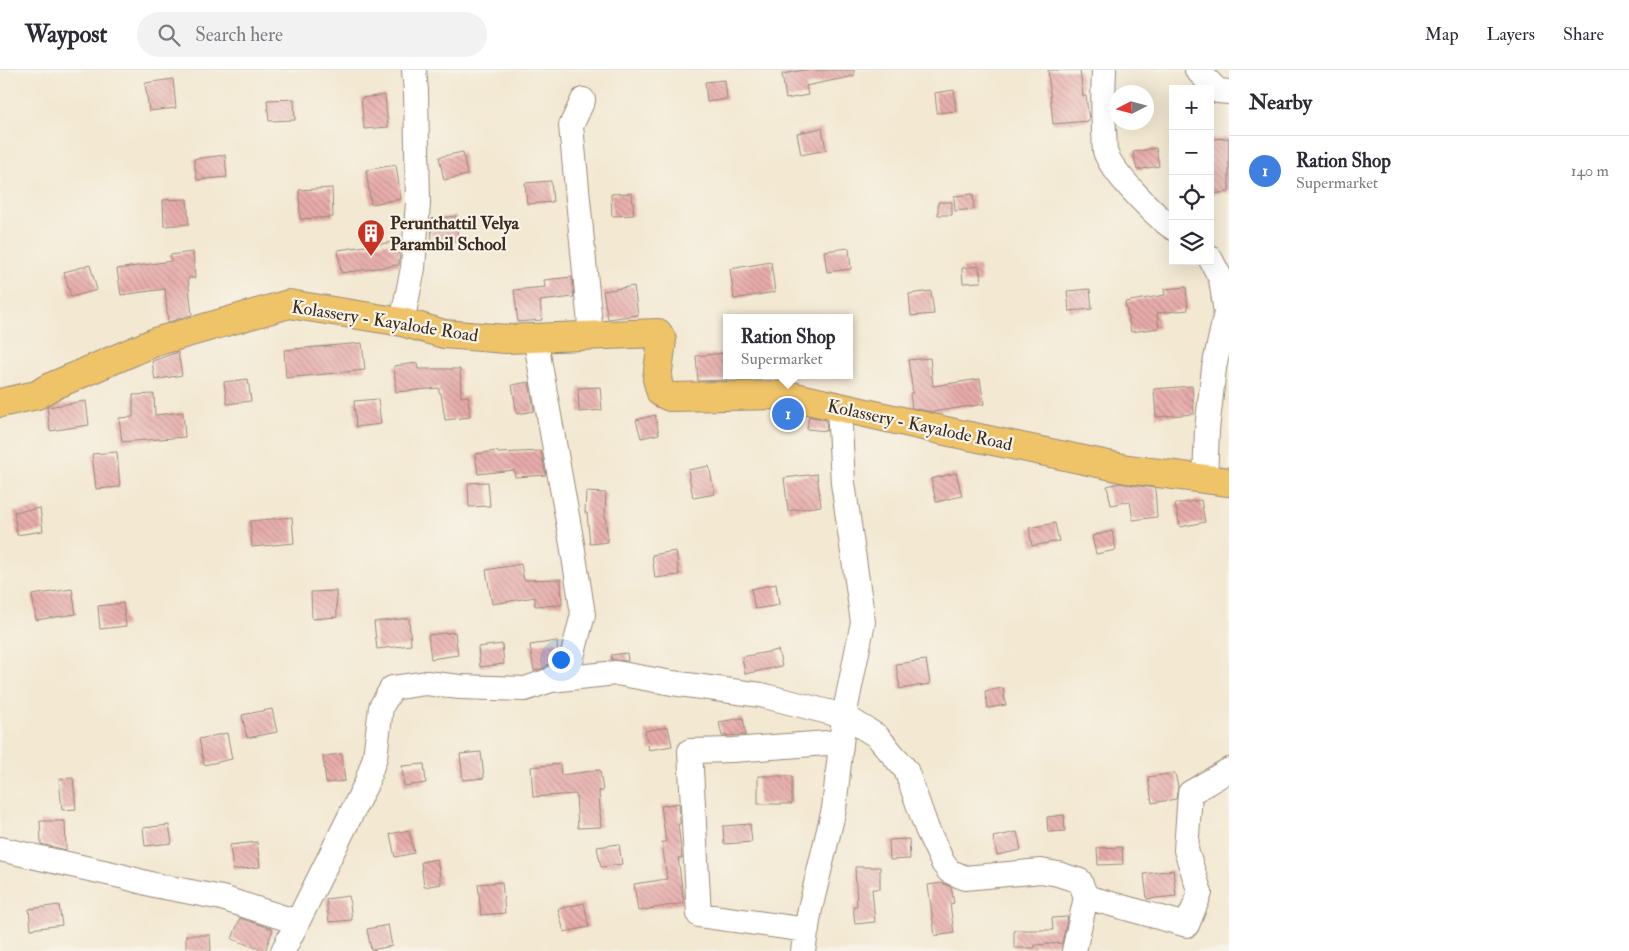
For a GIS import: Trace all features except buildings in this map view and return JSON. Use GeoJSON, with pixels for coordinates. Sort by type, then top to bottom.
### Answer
{"type":"FeatureCollection","features":[{"type":"Feature","properties":{"kind":"main road","name":"Kolassery - Kayalode Road"},"geometry":{"type":"LineString","coordinates":[[0,403],[37,395],[48,388],[155,342],[289,304],[402,322],[444,334],[506,339],[658,333],[662,340],[658,379],[660,393],[670,396],[786,395],[1127,469],[1217,480]]}},
{"type":"Feature","properties":{"kind":"street"},"geometry":{"type":"LineString","coordinates":[[402,322],[413,268],[418,203],[414,70]]}},
{"type":"Feature","properties":{"kind":"street"},"geometry":{"type":"LineString","coordinates":[[1104,70],[1103,110],[1106,152],[1113,166],[1136,195],[1169,226]]}},
{"type":"Feature","properties":{"kind":"street"},"geometry":{"type":"LineString","coordinates":[[1197,70],[1218,91],[1229,92]]}},
{"type":"Feature","properties":{"kind":"street"},"geometry":{"type":"LineString","coordinates":[[583,100],[571,126],[590,335]]}},
{"type":"Feature","properties":{"kind":"street"},"geometry":{"type":"LineString","coordinates":[[1214,265],[1221,278],[1227,313],[1214,368],[1207,430],[1217,480]]}},
{"type":"Feature","properties":{"kind":"street"},"geometry":{"type":"LineString","coordinates":[[534,338],[583,614],[570,665],[551,680]]}},
{"type":"Feature","properties":{"kind":"street"},"geometry":{"type":"LineString","coordinates":[[839,407],[843,483],[863,622],[844,716],[834,809],[810,910],[805,941],[699,915],[690,752],[841,742]]}},
{"type":"Feature","properties":{"kind":"street"},"geometry":{"type":"LineString","coordinates":[[283,951],[366,784],[375,758],[382,707],[392,688],[426,683],[460,688],[524,689],[551,680],[616,673],[761,695],[844,716],[877,736],[906,770],[927,829],[943,863],[949,871],[965,878],[1041,871],[1058,874],[1080,882],[1086,897],[1074,951]]}},
{"type":"Feature","properties":{"kind":"street"},"geometry":{"type":"LineString","coordinates":[[1086,897],[1187,925],[1200,894],[1186,850],[1190,793],[1229,770]]}},
{"type":"Feature","properties":{"kind":"street"},"geometry":{"type":"LineString","coordinates":[[0,849],[122,876],[154,886],[222,898],[297,922]]}},
{"type":"Feature","properties":{"kind":"place","name":"Perunthattil Velya Parambil School"},"geometry":{"type":"Point","coordinates":[371,257]}},
{"type":"Feature","properties":{"kind":"place","name":"Ration Shop"},"geometry":{"type":"Point","coordinates":[788,414]}}]}
